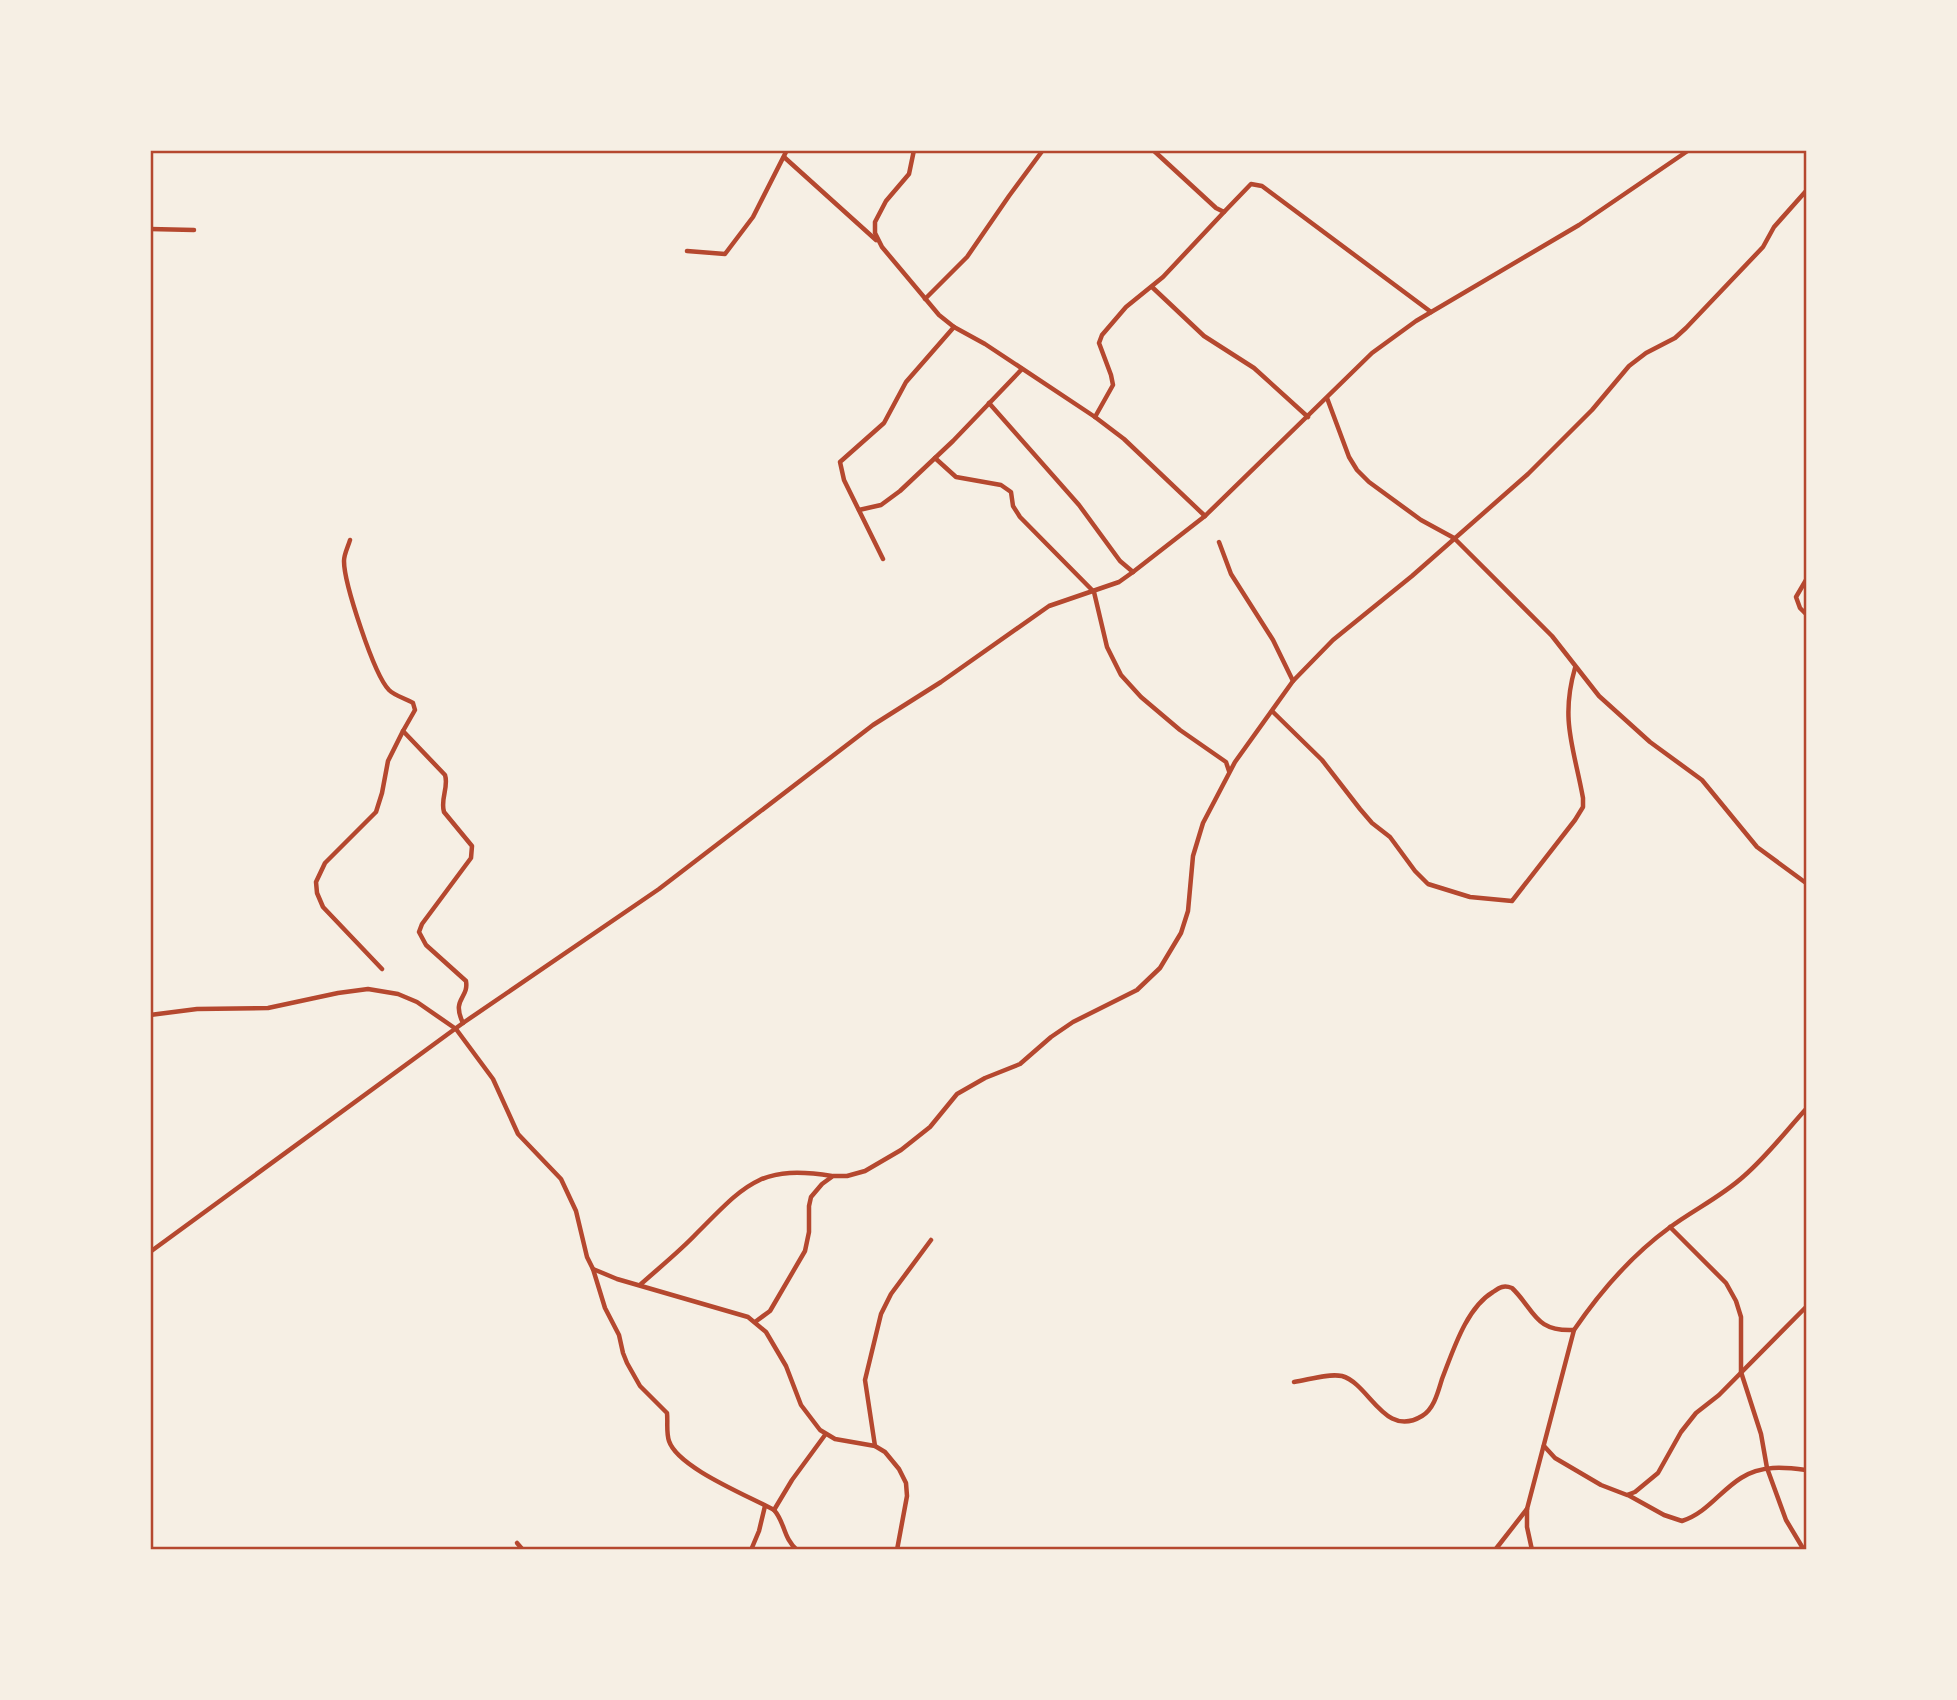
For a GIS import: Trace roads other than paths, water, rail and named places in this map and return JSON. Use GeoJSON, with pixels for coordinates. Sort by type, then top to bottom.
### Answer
{"type":"FeatureCollection","features":[{"type":"Feature","properties":{"kind":"street"},"geometry":{"type":"LineString","coordinates":[[687,251],[725,254],[753,216],[787,150]]}},
{"type":"Feature","properties":{"kind":"street"},"geometry":{"type":"LineString","coordinates":[[877,240],[875,233],[878,214],[909,174],[914,150]]}},
{"type":"Feature","properties":{"kind":"street"},"geometry":{"type":"LineString","coordinates":[[925,299],[967,257],[1009,195],[1044,150]]}},
{"type":"Feature","properties":{"kind":"street"},"geometry":{"type":"LineString","coordinates":[[1153,150],[1216,208],[1224,212]]}},
{"type":"Feature","properties":{"kind":"street"},"geometry":{"type":"LineString","coordinates":[[150,1252],[463,1023],[659,890],[873,725],[941,682],[1049,606],[1119,582],[1133,572],[1205,516],[1372,353],[1431,312],[1579,225],[1689,150]]}},
{"type":"Feature","properties":{"kind":"street"},"geometry":{"type":"LineString","coordinates":[[784,157],[877,240],[925,299],[954,327],[985,344],[1095,417],[1124,439],[1183,498],[1205,516]]}},
{"type":"Feature","properties":{"kind":"street"},"geometry":{"type":"LineString","coordinates":[[1095,417],[1113,386],[1100,339],[1126,307],[1152,287],[1251,184],[1262,186],[1431,312]]}},
{"type":"Feature","properties":{"kind":"street"},"geometry":{"type":"LineString","coordinates":[[640,1284],[695,1236],[734,1195],[766,1177],[789,1171],[847,1176],[866,1171],[901,1150],[930,1127],[957,1094],[985,1078],[1020,1064],[1051,1037],[1073,1022],[1136,990],[1160,968],[1181,933],[1188,911],[1193,856],[1203,823],[1229,772],[1293,681],[1333,640],[1519,482],[1592,410],[1629,366],[1646,353],[1675,338],[1704,311],[1763,247],[1774,228],[1807,191]]}},
{"type":"Feature","properties":{"kind":"street"},"geometry":{"type":"LineString","coordinates":[[150,229],[194,230]]}},
{"type":"Feature","properties":{"kind":"street"},"geometry":{"type":"LineString","coordinates":[[1152,287],[1204,336],[1254,368],[1308,417]]}},
{"type":"Feature","properties":{"kind":"street"},"geometry":{"type":"LineString","coordinates":[[883,559],[840,471],[840,462],[884,423],[906,382],[954,327]]}},
{"type":"Feature","properties":{"kind":"street"},"geometry":{"type":"LineString","coordinates":[[859,510],[881,505],[900,491],[1022,369]]}},
{"type":"Feature","properties":{"kind":"street"},"geometry":{"type":"LineString","coordinates":[[1327,398],[1335,424],[1357,470],[1369,482],[1422,520],[1454,538],[1552,636],[1589,686],[1630,725],[1702,780],[1757,847],[1807,883]]}},
{"type":"Feature","properties":{"kind":"street"},"geometry":{"type":"LineString","coordinates":[[989,403],[1079,505],[1120,561],[1133,572]]}},
{"type":"Feature","properties":{"kind":"street"},"geometry":{"type":"LineString","coordinates":[[935,458],[956,477],[1007,488],[1011,492],[1013,506],[1020,517],[1094,592],[1107,647],[1121,675],[1141,697],[1180,730],[1226,762],[1229,772]]}},
{"type":"Feature","properties":{"kind":"street"},"geometry":{"type":"LineString","coordinates":[[350,540],[344,560],[356,619],[384,683],[391,692],[408,700],[415,707],[388,761],[376,812],[325,863],[316,882],[323,907],[382,969]]}},
{"type":"Feature","properties":{"kind":"street"},"geometry":{"type":"LineString","coordinates":[[1219,542],[1231,574],[1273,640],[1293,681]]}},
{"type":"Feature","properties":{"kind":"street"},"geometry":{"type":"LineString","coordinates":[[1807,580],[1796,597],[1800,608],[1807,614]]}},
{"type":"Feature","properties":{"kind":"street"},"geometry":{"type":"LineString","coordinates":[[1272,711],[1322,760],[1366,816],[1390,837],[1428,884],[1470,897],[1512,901],[1583,807],[1568,722],[1570,686],[1576,667]]}},
{"type":"Feature","properties":{"kind":"street"},"geometry":{"type":"LineString","coordinates":[[403,731],[445,775],[447,783],[442,806],[444,812],[472,846],[471,858],[422,924],[419,932],[426,945],[466,981],[467,987],[458,1006],[463,1023]]}},
{"type":"Feature","properties":{"kind":"street"},"geometry":{"type":"LineString","coordinates":[[150,1015],[197,1009],[268,1008],[338,992],[368,989],[398,994],[417,1002],[456,1028],[494,1079],[518,1134],[561,1179],[576,1212],[587,1257],[605,1308],[619,1335],[622,1353],[640,1386],[667,1413],[667,1434],[671,1446],[708,1477],[774,1510],[786,1538],[797,1549]]}},
{"type":"Feature","properties":{"kind":"street"},"geometry":{"type":"LineString","coordinates":[[1532,1549],[1527,1527],[1527,1508],[1574,1330],[1633,1258],[1670,1227],[1744,1177],[1807,1109]]}},
{"type":"Feature","properties":{"kind":"street"},"geometry":{"type":"LineString","coordinates":[[755,1322],[769,1311],[799,1261],[810,1232],[811,1197],[833,1176]]}},
{"type":"Feature","properties":{"kind":"street"},"geometry":{"type":"LineString","coordinates":[[1670,1227],[1726,1283],[1736,1301],[1741,1317],[1741,1372],[1761,1434],[1767,1468],[1786,1520],[1804,1549]]}},
{"type":"Feature","properties":{"kind":"street"},"geometry":{"type":"LineString","coordinates":[[875,1446],[865,1380],[881,1314],[891,1294],[932,1240]]}},
{"type":"Feature","properties":{"kind":"street"},"geometry":{"type":"LineString","coordinates":[[593,1269],[617,1279],[748,1317],[766,1332],[777,1349],[801,1405],[825,1435],[875,1446],[885,1452],[899,1469],[907,1496],[897,1549]]}},
{"type":"Feature","properties":{"kind":"street"},"geometry":{"type":"LineString","coordinates":[[1294,1382],[1339,1376],[1353,1383],[1385,1415],[1402,1421],[1414,1419],[1429,1410],[1434,1401],[1474,1308],[1495,1290],[1503,1286],[1512,1288],[1537,1319],[1557,1330],[1574,1330]]}},
{"type":"Feature","properties":{"kind":"street"},"geometry":{"type":"LineString","coordinates":[[1627,1494],[1643,1487],[1658,1474],[1681,1432],[1696,1413],[1719,1395],[1807,1307]]}},
{"type":"Feature","properties":{"kind":"street"},"geometry":{"type":"LineString","coordinates":[[774,1510],[792,1479],[825,1435]]}},
{"type":"Feature","properties":{"kind":"street"},"geometry":{"type":"LineString","coordinates":[[1543,1445],[1555,1458],[1615,1492],[1627,1494],[1664,1516],[1682,1521],[1701,1512],[1740,1478],[1753,1471],[1767,1468],[1807,1470]]}},
{"type":"Feature","properties":{"kind":"street"},"geometry":{"type":"LineString","coordinates":[[751,1549],[765,1506]]}},
{"type":"Feature","properties":{"kind":"street"},"geometry":{"type":"LineString","coordinates":[[1495,1549],[1527,1508]]}},
{"type":"Feature","properties":{"kind":"street"},"geometry":{"type":"LineString","coordinates":[[517,1543],[523,1549]]}}]}
